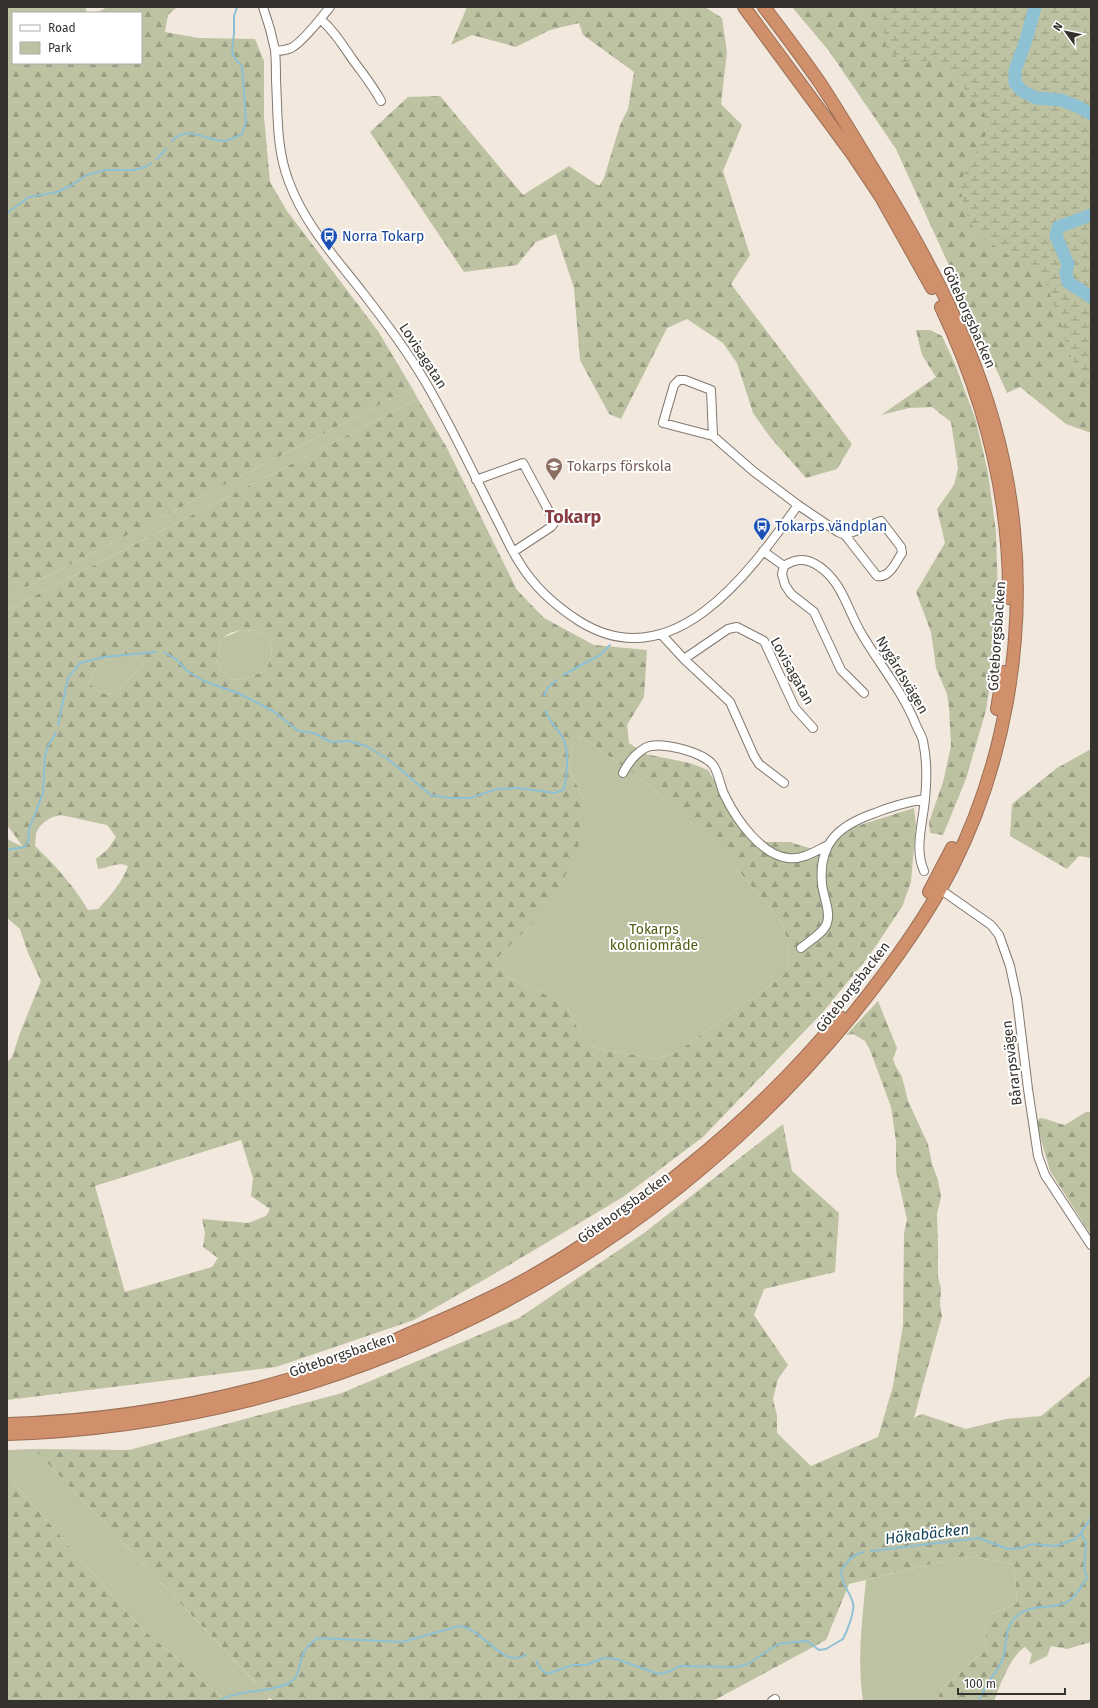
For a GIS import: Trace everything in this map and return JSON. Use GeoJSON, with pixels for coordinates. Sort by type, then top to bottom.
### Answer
{"type":"FeatureCollection","features":[{"type":"Feature","properties":{"kind":"highway","name":"Göteborgsbacken"},"geometry":{"type":"LineString","coordinates":[[7,1424],[54,1422],[137,1413],[202,1402],[265,1386],[342,1363],[458,1313],[514,1286],[568,1254],[619,1220],[712,1146],[755,1109],[792,1071],[834,1024],[873,976],[902,936],[929,893],[959,834],[970,804],[988,746],[998,704],[1007,644],[1009,592],[1006,528],[995,463],[977,394],[964,359],[934,292],[881,197],[853,155],[744,7]]}},
{"type":"Feature","properties":{"kind":"highway","name":"Göteborgsbacken"},"geometry":{"type":"LineString","coordinates":[[7,1434],[102,1427],[147,1421],[193,1414],[270,1395],[325,1378],[393,1354],[463,1323],[574,1262],[625,1228],[674,1191],[735,1140],[765,1112],[812,1063],[879,982],[934,899],[963,845],[978,807],[998,742],[1009,692],[1013,660],[1017,598],[1016,564],[1010,496],[995,427],[985,390],[957,320],[907,224],[820,83],[764,7]]}},
{"type":"Feature","properties":{"kind":"street","name":"Lovisagatan"},"geometry":{"type":"LineString","coordinates":[[263,7],[279,51],[280,145],[288,181],[300,210],[328,251],[394,333],[422,376],[443,413],[513,552],[528,574],[546,596],[566,613],[590,628],[608,635],[622,638],[638,638],[661,634],[682,626],[718,602],[738,582],[798,505]]}},
{"type":"Feature","properties":{"kind":"street"},"geometry":{"type":"LineString","coordinates":[[279,51],[297,44],[330,7]]}},
{"type":"Feature","properties":{"kind":"street"},"geometry":{"type":"LineString","coordinates":[[320,19],[337,37],[373,86],[381,101]]}},
{"type":"Feature","properties":{"kind":"street"},"geometry":{"type":"LineString","coordinates":[[713,436],[711,390],[684,380],[679,380],[674,385],[663,423],[713,436],[753,471],[798,505],[838,532],[845,535],[877,576],[882,577],[886,575],[902,553],[901,547],[881,521],[845,535]]}},
{"type":"Feature","properties":{"kind":"street"},"geometry":{"type":"LineString","coordinates":[[476,480],[523,463],[552,517],[554,523],[551,527],[513,552]]}},
{"type":"Feature","properties":{"kind":"street"},"geometry":{"type":"LineString","coordinates":[[763,551],[784,566],[782,574],[785,584],[791,594],[814,612],[841,670],[864,693]]}},
{"type":"Feature","properties":{"kind":"street","name":"Nygårdsvägen"},"geometry":{"type":"LineString","coordinates":[[784,566],[796,560],[810,561],[825,571],[843,594],[860,630],[910,711],[923,740],[927,777],[920,856],[924,871]]}},
{"type":"Feature","properties":{"kind":"street","name":"Lovisagatan"},"geometry":{"type":"LineString","coordinates":[[684,658],[728,629],[737,627],[764,642],[795,708],[813,728]]}},
{"type":"Feature","properties":{"kind":"street"},"geometry":{"type":"LineString","coordinates":[[661,634],[730,702],[759,764],[784,783]]}},
{"type":"Feature","properties":{"kind":"street"},"geometry":{"type":"LineString","coordinates":[[623,773],[630,761],[644,749],[654,745],[692,753],[712,764],[716,769],[720,787],[733,810],[743,826],[759,843],[780,856],[788,858],[806,855],[828,845]]}},
{"type":"Feature","properties":{"kind":"street"},"geometry":{"type":"LineString","coordinates":[[801,948],[818,935],[827,923],[828,917],[822,878],[824,858],[828,845],[840,830],[857,819],[907,802],[925,799]]}},
{"type":"Feature","properties":{"kind":"street","name":"Bårarpsvägen"},"geometry":{"type":"LineString","coordinates":[[944,892],[991,925],[999,935],[1010,966],[1018,998],[1028,1089],[1038,1156],[1045,1175],[1091,1245]]}},
{"type":"Feature","properties":{"kind":"green space"},"geometry":{"type":"Polygon","coordinates":[[[7,7],[85,7],[87,12],[12,12],[12,64],[142,64],[142,12],[97,12],[108,7],[177,7],[168,15],[165,32],[198,38],[255,39],[264,61],[264,117],[270,182],[287,211],[378,331],[412,388],[7,597],[7,7]]]}},
{"type":"Feature","properties":{"kind":"green space"},"geometry":{"type":"Polygon","coordinates":[[[467,7],[705,7],[722,18],[727,52],[721,104],[742,125],[723,171],[750,255],[731,284],[852,444],[837,469],[806,478],[770,437],[753,413],[737,363],[723,343],[687,319],[667,328],[621,419],[609,414],[580,360],[574,288],[556,234],[536,242],[517,265],[464,272],[370,132],[408,97],[440,96],[523,195],[569,166],[599,186],[604,178],[620,125],[628,109],[634,72],[583,35],[579,23],[550,30],[516,47],[472,35],[451,45],[467,7]]]}},
{"type":"Feature","properties":{"kind":"green space"},"geometry":{"type":"Polygon","coordinates":[[[792,7],[1091,7],[1091,433],[1066,424],[1020,387],[1007,393],[896,149],[829,51],[792,7]]]}},
{"type":"Feature","properties":{"kind":"green space"},"geometry":{"type":"Polygon","coordinates":[[[885,7],[1091,7],[1091,387],[1082,377],[1067,349],[1063,330],[1044,278],[979,236],[969,221],[960,189],[962,178],[989,129],[983,110],[946,68],[934,59],[912,64],[901,62],[886,47],[882,24],[885,7]]]}},
{"type":"Feature","properties":{"kind":"green space"},"geometry":{"type":"Polygon","coordinates":[[[916,330],[930,330],[942,336],[955,364],[976,421],[988,473],[996,532],[998,597],[995,654],[986,710],[966,779],[943,835],[930,833],[929,822],[943,782],[951,746],[949,708],[947,694],[936,668],[931,632],[916,592],[945,543],[937,509],[954,485],[958,468],[951,422],[932,407],[909,408],[881,415],[936,377],[922,355],[916,330]]]}},
{"type":"Feature","properties":{"kind":"green space"},"geometry":{"type":"Polygon","coordinates":[[[412,388],[418,399],[7,610],[7,597],[412,388]]]}},
{"type":"Feature","properties":{"kind":"green space"},"geometry":{"type":"Polygon","coordinates":[[[418,399],[447,448],[517,590],[544,618],[594,645],[647,650],[644,697],[627,725],[629,743],[645,754],[690,763],[708,770],[752,842],[790,842],[828,854],[841,831],[914,808],[916,825],[911,882],[902,907],[869,956],[823,1012],[703,1137],[623,1197],[414,1320],[276,1367],[7,1400],[7,1062],[12,1057],[41,981],[28,953],[20,929],[7,918],[7,850],[16,851],[23,847],[7,825],[7,610],[418,399]],[[241,630],[230,633],[223,638],[216,661],[221,671],[234,680],[251,677],[266,670],[272,653],[269,636],[256,631],[241,630]],[[130,654],[104,661],[96,668],[89,682],[101,693],[106,694],[115,692],[119,689],[144,665],[139,657],[130,654]],[[582,737],[573,746],[569,769],[584,800],[578,847],[557,894],[529,927],[496,959],[507,977],[538,990],[568,1009],[577,1027],[591,1047],[657,1059],[677,1052],[780,978],[788,969],[789,946],[782,922],[721,850],[646,783],[582,737]],[[61,815],[50,818],[40,826],[36,833],[35,846],[64,876],[88,910],[98,909],[119,884],[128,866],[116,864],[98,869],[96,859],[108,849],[116,837],[107,825],[61,815]],[[241,1140],[95,1186],[125,1292],[212,1267],[218,1258],[203,1247],[205,1233],[202,1219],[248,1223],[266,1216],[270,1209],[251,1196],[253,1178],[241,1140]]]}},
{"type":"Feature","properties":{"kind":"green space"},"geometry":{"type":"Polygon","coordinates":[[[241,630],[256,631],[269,636],[272,653],[266,670],[251,677],[234,680],[221,671],[216,661],[223,638],[241,630]]]}},
{"type":"Feature","properties":{"kind":"green space"},"geometry":{"type":"Polygon","coordinates":[[[130,654],[139,657],[144,665],[115,692],[106,694],[101,693],[89,682],[96,668],[104,661],[114,657],[130,654]]]}},
{"type":"Feature","properties":{"kind":"green space","name":"Tokarps koloniområde"},"geometry":{"type":"Polygon","coordinates":[[[582,737],[646,783],[721,850],[782,922],[789,946],[788,969],[780,978],[677,1052],[657,1059],[591,1047],[577,1027],[568,1009],[538,990],[507,977],[496,959],[529,927],[584,800],[569,769],[573,746],[582,737]]]}},
{"type":"Feature","properties":{"kind":"green space"},"geometry":{"type":"Polygon","coordinates":[[[1091,749],[1091,858],[1079,856],[1067,869],[1010,836],[1012,804],[1057,768],[1091,749]]]}},
{"type":"Feature","properties":{"kind":"green space"},"geometry":{"type":"Polygon","coordinates":[[[7,839],[23,847],[16,851],[7,850],[7,839]]]}},
{"type":"Feature","properties":{"kind":"green space"},"geometry":{"type":"Polygon","coordinates":[[[878,1001],[897,1048],[893,1058],[895,1065],[902,1077],[908,1101],[928,1144],[941,1197],[937,1214],[938,1277],[941,1288],[940,1305],[942,1316],[914,1418],[922,1414],[966,1429],[1006,1419],[1041,1416],[1091,1375],[1091,1642],[1067,1649],[1051,1646],[1047,1656],[1029,1665],[1032,1654],[1025,1647],[1010,1664],[994,1701],[937,1701],[942,1687],[986,1650],[985,1617],[1017,1603],[1014,1564],[965,1556],[849,1584],[826,1640],[713,1701],[273,1701],[34,1449],[129,1450],[342,1393],[519,1318],[644,1233],[783,1124],[792,1171],[839,1213],[835,1272],[764,1289],[754,1315],[788,1365],[778,1379],[773,1399],[777,1416],[777,1433],[811,1466],[878,1437],[893,1386],[903,1325],[904,1233],[907,1220],[896,1170],[896,1142],[891,1107],[870,1050],[865,1041],[853,1034],[846,1035],[878,1001]]]}},
{"type":"Feature","properties":{"kind":"green space"},"geometry":{"type":"Polygon","coordinates":[[[1086,1112],[1091,1112],[1091,1235],[1050,1171],[1036,1122],[1040,1118],[1065,1125],[1086,1112]]]}},
{"type":"Feature","properties":{"kind":"green space"},"geometry":{"type":"Polygon","coordinates":[[[34,1449],[270,1698],[265,1701],[226,1701],[140,1627],[7,1475],[7,1450],[34,1449]]]}},
{"type":"Feature","properties":{"kind":"green space"},"geometry":{"type":"Polygon","coordinates":[[[7,1475],[140,1627],[226,1701],[7,1701],[7,1475]]]}},
{"type":"Feature","properties":{"kind":"green space"},"geometry":{"type":"Polygon","coordinates":[[[965,1556],[1014,1564],[1017,1603],[985,1617],[986,1650],[942,1687],[937,1701],[863,1701],[860,1656],[866,1580],[965,1556]]]}},
{"type":"Feature","properties":{"kind":"waterway"},"geometry":{"type":"LineString","coordinates":[[172,141],[178,136],[184,134],[197,135],[224,141],[242,134],[246,122],[242,66],[236,60],[232,52],[234,16],[237,7]]}},
{"type":"Feature","properties":{"kind":"waterway"},"geometry":{"type":"LineString","coordinates":[[1035,7],[1026,40],[1015,70],[1015,83],[1022,91],[1036,98],[1061,100],[1079,107],[1091,114]]}},
{"type":"Feature","properties":{"kind":"waterway"},"geometry":{"type":"LineString","coordinates":[[157,159],[166,149]]}},
{"type":"Feature","properties":{"kind":"waterway"},"geometry":{"type":"LineString","coordinates":[[7,213],[29,197],[57,192],[87,175],[106,170],[134,170],[145,167],[151,163]]}},
{"type":"Feature","properties":{"kind":"waterway"},"geometry":{"type":"LineString","coordinates":[[1091,215],[1058,227],[1056,236],[1068,264],[1066,273],[1068,282],[1091,297]]}},
{"type":"Feature","properties":{"kind":"waterway"},"geometry":{"type":"LineString","coordinates":[[563,675],[600,655],[610,645]]}},
{"type":"Feature","properties":{"kind":"waterway"},"geometry":{"type":"LineString","coordinates":[[58,725],[68,678],[80,663],[104,657],[156,652]]}},
{"type":"Feature","properties":{"kind":"waterway"},"geometry":{"type":"LineString","coordinates":[[164,652],[177,660],[187,671],[204,681],[240,694],[273,711],[298,731],[314,733],[331,742],[349,741],[366,746],[388,759],[431,795],[451,798],[470,798],[497,789],[517,788],[555,793],[564,789],[567,750],[563,738],[549,719],[546,711]]}},
{"type":"Feature","properties":{"kind":"waterway"},"geometry":{"type":"LineString","coordinates":[[544,696],[548,687],[557,680]]}},
{"type":"Feature","properties":{"kind":"waterway"},"geometry":{"type":"LineString","coordinates":[[7,850],[25,847],[28,842],[29,829],[43,793],[45,756],[48,746],[56,733]]}},
{"type":"Feature","properties":{"kind":"waterway","name":"Hökabäcken"},"geometry":{"type":"LineString","coordinates":[[871,1551],[979,1538],[1008,1549],[1022,1548],[1032,1544],[1056,1546],[1075,1539],[1091,1518]]}},
{"type":"Feature","properties":{"kind":"waterway"},"geometry":{"type":"LineString","coordinates":[[979,1701],[1002,1661],[1008,1630],[1013,1620],[1024,1611],[1065,1603],[1075,1595],[1087,1578],[1084,1569],[1086,1543],[1081,1533]]}},
{"type":"Feature","properties":{"kind":"waterway","name":"Hökabäcken"},"geometry":{"type":"LineString","coordinates":[[536,1661],[542,1670],[547,1674],[573,1665],[587,1665],[603,1658],[616,1659],[659,1674],[671,1671],[679,1666],[736,1667],[748,1664],[778,1644],[807,1641],[819,1650],[826,1649],[843,1639],[853,1611],[853,1603],[844,1585],[841,1571],[853,1557],[864,1552]]}},
{"type":"Feature","properties":{"kind":"waterway","name":"Hökabäcken"},"geometry":{"type":"LineString","coordinates":[[219,1701],[236,1694],[274,1688],[291,1682],[298,1673],[304,1652],[317,1638],[402,1642],[459,1626],[477,1634],[501,1653],[509,1657],[517,1658],[526,1655]]}},
{"type":"Feature","properties":{"kind":"place","name":"Norra Tokarp"},"geometry":{"type":"Point","coordinates":[329,251]}},
{"type":"Feature","properties":{"kind":"place","name":"Tokarps förskola"},"geometry":{"type":"Point","coordinates":[554,481]}},
{"type":"Feature","properties":{"kind":"place","name":"Tokarps vändplan"},"geometry":{"type":"Point","coordinates":[762,541]}},
{"type":"Feature","properties":{"kind":"district","name":"Tokarp"},"geometry":{"type":"Point","coordinates":[573,517]}}]}
